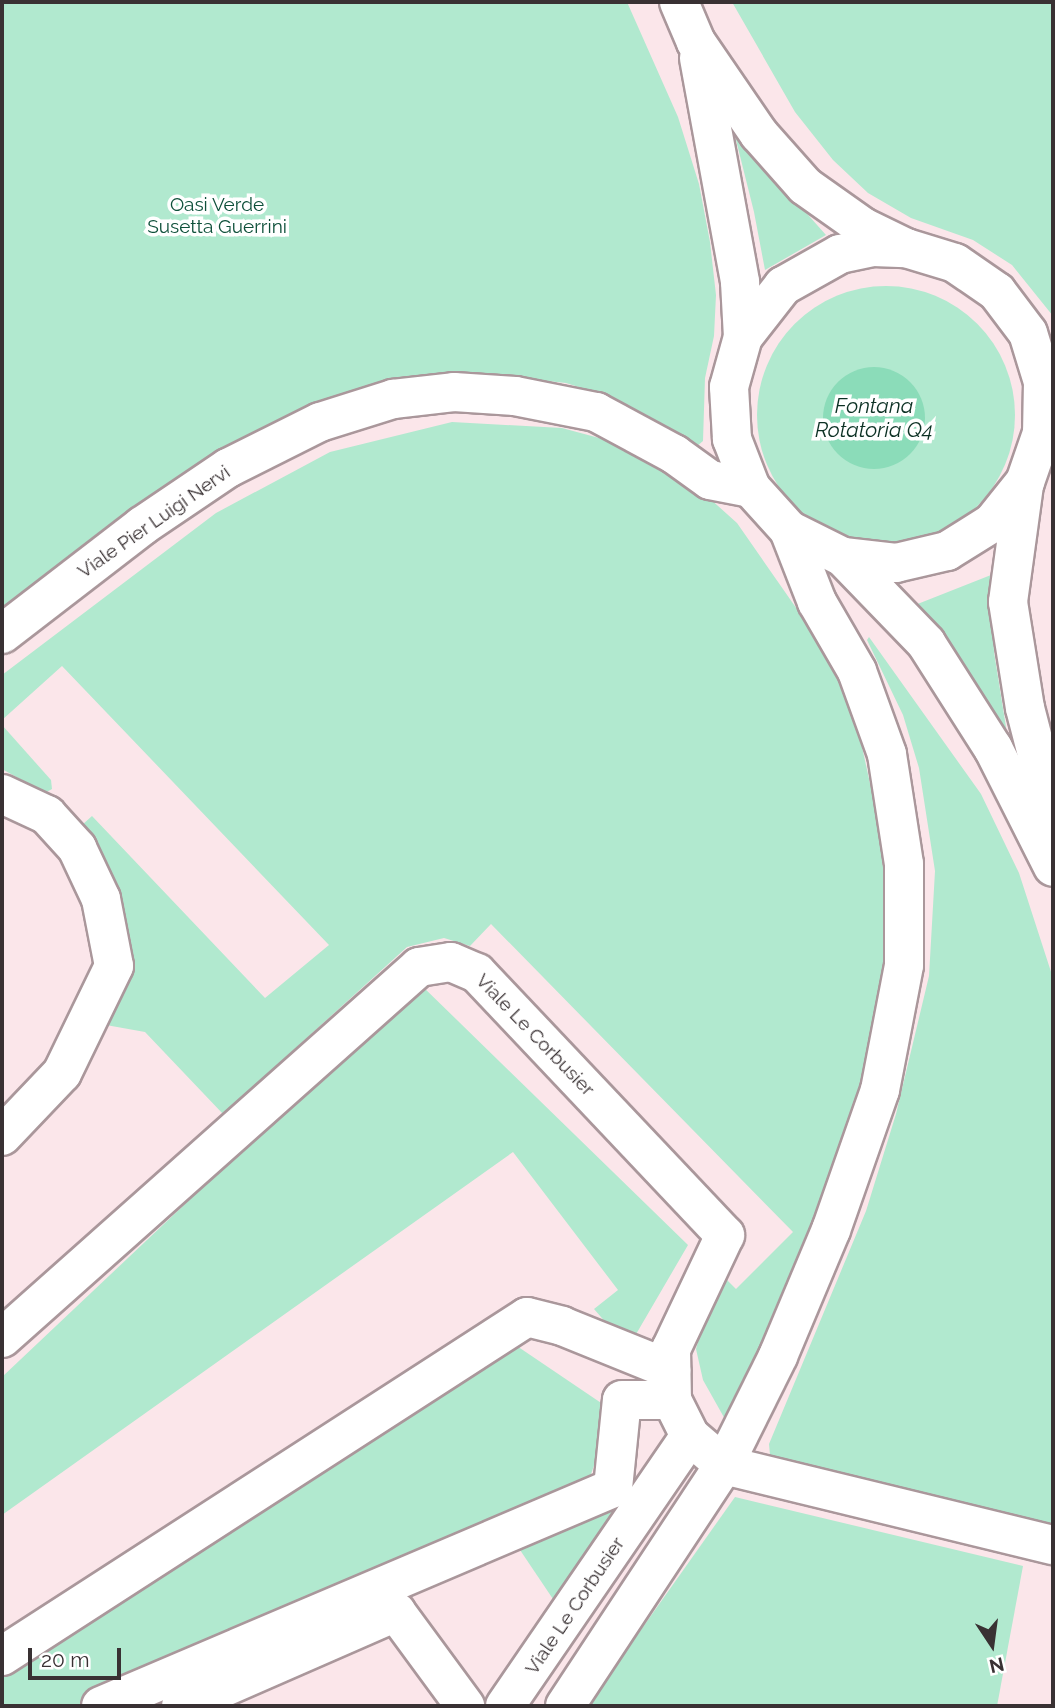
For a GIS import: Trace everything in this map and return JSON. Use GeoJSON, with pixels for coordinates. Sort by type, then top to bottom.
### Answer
{"type":"FeatureCollection","features":[{"type":"Feature","properties":{"kind":"street"},"geometry":{"type":"LineString","coordinates":[[679,2],[696,42],[759,134],[805,186],[863,227],[906,248],[955,263],[997,292],[1028,333],[1043,382],[1042,433],[1025,482],[1008,601],[1025,708],[1053,816]]}},
{"type":"Feature","properties":{"kind":"street"},"geometry":{"type":"LineString","coordinates":[[565,1706],[724,1465],[778,1356],[831,1230],[880,1090],[904,965],[904,864],[887,754],[858,671],[817,602],[789,530],[751,488],[732,439],[729,387],[743,337],[740,282],[696,42]]}},
{"type":"Feature","properties":{"kind":"street"},"geometry":{"type":"LineString","coordinates":[[743,337],[775,293],[810,267],[873,247],[906,248]]}},
{"type":"Feature","properties":{"kind":"street","name":"Viale Pier Luigi Nervi"},"geometry":{"type":"LineString","coordinates":[[2,634],[142,526],[228,468],[320,422],[393,399],[453,391],[515,396],[596,412],[674,454],[710,480],[751,488]]}},
{"type":"Feature","properties":{"kind":"street"},"geometry":{"type":"LineString","coordinates":[[789,530],[844,557],[896,563],[947,551],[992,523],[1025,482]]}},
{"type":"Feature","properties":{"kind":"street"},"geometry":{"type":"LineString","coordinates":[[844,557],[926,643],[993,748],[1053,867]]}},
{"type":"Feature","properties":{"kind":"street"},"geometry":{"type":"LineString","coordinates":[[2,794],[47,815],[77,848],[101,899],[114,966],[62,1073],[2,1136]]}},
{"type":"Feature","properties":{"kind":"street","name":"Viale Le Corbusier"},"geometry":{"type":"LineString","coordinates":[[2,1338],[419,968],[451,962],[477,973],[725,1235],[671,1349],[672,1385]]}},
{"type":"Feature","properties":{"kind":"street"},"geometry":{"type":"LineString","coordinates":[[2,1656],[527,1317],[562,1326],[672,1385],[690,1436],[724,1465],[1053,1545]]}},
{"type":"Feature","properties":{"kind":"street"},"geometry":{"type":"LineString","coordinates":[[101,1706],[613,1488],[622,1400],[672,1385]]}},
{"type":"Feature","properties":{"kind":"street","name":"Viale Le Corbusier"},"geometry":{"type":"LineString","coordinates":[[505,1706],[690,1436]]}},
{"type":"Feature","properties":{"kind":"street"},"geometry":{"type":"LineString","coordinates":[[181,1706],[396,1612],[465,1706]]}},
{"type":"Feature","properties":{"kind":"green space","name":"Oasi Verde Susetta Guerrini"},"geometry":{"type":"Polygon","coordinates":[[[2,2],[627,2],[678,117],[699,184],[710,242],[716,295],[714,336],[705,378],[703,441],[696,447],[616,399],[566,383],[492,375],[423,375],[359,390],[2,616],[2,2]]]}},
{"type":"Feature","properties":{"kind":"green space"},"geometry":{"type":"Polygon","coordinates":[[[732,2],[1053,2],[1053,316],[1012,265],[973,240],[911,218],[868,193],[833,160],[795,112],[732,2]]]}},
{"type":"Feature","properties":{"kind":"green space"},"geometry":{"type":"Polygon","coordinates":[[[734,132],[826,235],[765,270],[754,212],[734,132]]]}},
{"type":"Feature","properties":{"kind":"green space"},"geometry":{"type":"Polygon","coordinates":[[[886,286],[911,289],[947,301],[968,315],[986,333],[1005,366],[1015,415],[1012,440],[1000,476],[986,497],[968,515],[935,534],[886,544],[861,541],[825,529],[804,515],[786,497],[767,464],[757,415],[760,390],[772,354],[786,333],[804,315],[837,296],[886,286]]]}},
{"type":"Feature","properties":{"kind":"green space"},"geometry":{"type":"Polygon","coordinates":[[[452,422],[562,428],[651,452],[688,479],[737,523],[822,645],[857,724],[880,829],[889,945],[857,1110],[808,1252],[726,1421],[703,1380],[696,1349],[704,1320],[727,1280],[736,1289],[793,1232],[491,924],[470,946],[444,938],[407,947],[223,1114],[145,1032],[106,1025],[82,825],[92,816],[265,998],[329,945],[62,666],[2,720],[2,675],[216,513],[330,452],[452,422]]]}},
{"type":"Feature","properties":{"kind":"green space"},"geometry":{"type":"Polygon","coordinates":[[[991,575],[994,652],[1010,752],[915,605],[991,575]]]}},
{"type":"Feature","properties":{"kind":"green space"},"geometry":{"type":"Polygon","coordinates":[[[869,637],[981,794],[1019,873],[1053,978],[1053,1526],[775,1465],[770,1455],[769,1444],[866,1211],[896,1114],[929,976],[935,871],[919,768],[903,715],[867,640],[869,637]]]}},
{"type":"Feature","properties":{"kind":"green space"},"geometry":{"type":"Polygon","coordinates":[[[2,725],[51,780],[52,789],[45,793],[2,769],[2,725]]]}},
{"type":"Feature","properties":{"kind":"green space"},"geometry":{"type":"Polygon","coordinates":[[[419,983],[688,1245],[628,1348],[594,1309],[618,1290],[513,1152],[2,1515],[2,1377],[419,983]]]}},
{"type":"Feature","properties":{"kind":"green space"},"geometry":{"type":"Polygon","coordinates":[[[508,1340],[613,1411],[590,1477],[75,1706],[2,1706],[2,1668],[508,1340]]]}},
{"type":"Feature","properties":{"kind":"green space"},"geometry":{"type":"Polygon","coordinates":[[[735,1497],[1023,1566],[997,1706],[587,1706],[735,1497]]]}},
{"type":"Feature","properties":{"kind":"green space"},"geometry":{"type":"Polygon","coordinates":[[[617,1506],[557,1605],[518,1547],[617,1506]]]}},
{"type":"Feature","properties":{"kind":"water","name":"Fontana Rotatoria Q4"},"geometry":{"type":"Polygon","coordinates":[[[874,367],[903,375],[917,389],[925,418],[917,447],[903,461],[874,469],[845,461],[831,447],[823,418],[831,389],[845,375],[874,367]]]}}]}
